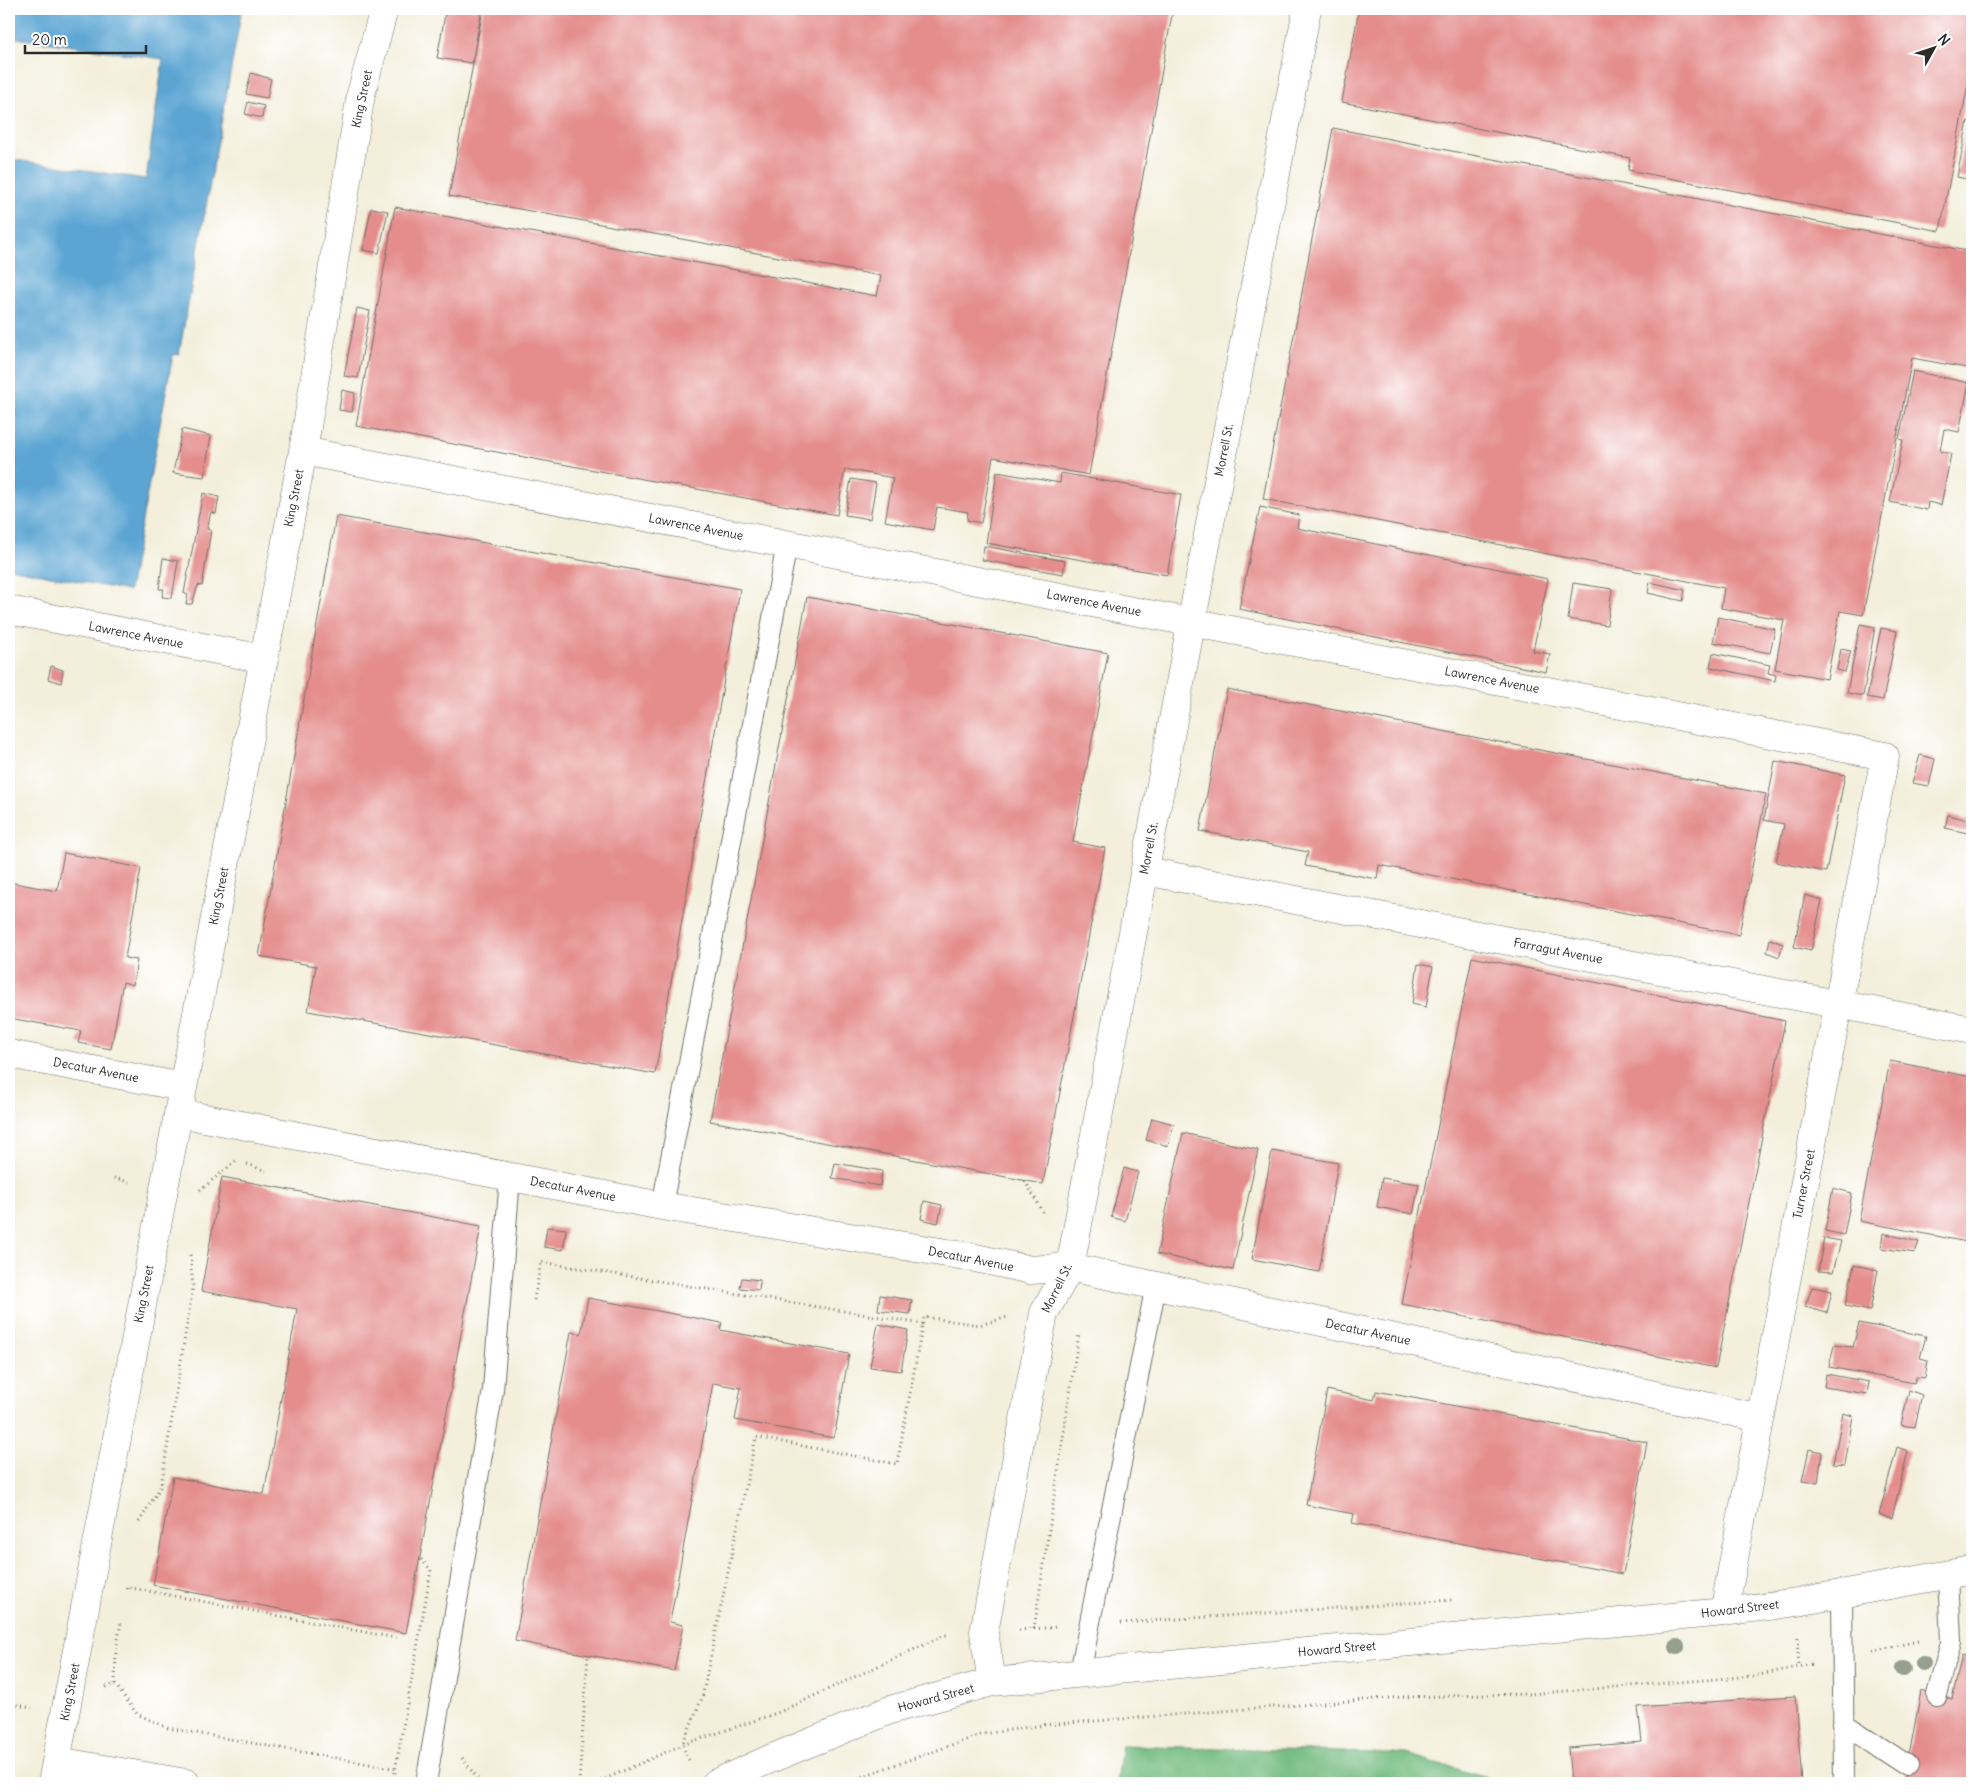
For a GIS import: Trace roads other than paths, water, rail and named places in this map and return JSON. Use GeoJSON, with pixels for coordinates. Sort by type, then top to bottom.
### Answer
{"type":"FeatureCollection","features":[{"type":"Feature","properties":{"kind":"street","name":"King Street"},"geometry":{"type":"LineString","coordinates":[[54,1772],[303,451],[361,94],[384,9]]}},
{"type":"Feature","properties":{"kind":"street","name":"Morrell St."},"geometry":{"type":"LineString","coordinates":[[992,1682],[984,1632],[1044,1313],[1070,1266],[1307,9]]}},
{"type":"Feature","properties":{"kind":"street","name":"Lawrence Avenue"},"geometry":{"type":"LineString","coordinates":[[303,451],[1885,756]]}},
{"type":"Feature","properties":{"kind":"street","name":"Lawrence Avenue"},"geometry":{"type":"LineString","coordinates":[[9,610],[264,659]]}},
{"type":"Feature","properties":{"kind":"street","name":"Turner Street"},"geometry":{"type":"LineString","coordinates":[[1724,1612],[1885,756]]}},
{"type":"Feature","properties":{"kind":"street","name":"Farragut Avenue"},"geometry":{"type":"LineString","coordinates":[[1144,871],[1972,1030]]}},
{"type":"Feature","properties":{"kind":"street","name":"Decatur Avenue"},"geometry":{"type":"LineString","coordinates":[[9,1054],[181,1100],[510,1177],[662,1206],[972,1257],[1031,1270],[1070,1266],[1760,1418]]}},
{"type":"Feature","properties":{"kind":"street","name":"Howard Street"},"geometry":{"type":"LineString","coordinates":[[716,1783],[890,1710],[992,1682],[1724,1612],[1960,1573]]}},
{"type":"Feature","properties":{"kind":"street"},"geometry":{"type":"LineString","coordinates":[[54,1772],[186,1783]]}},
{"type":"Feature","properties":{"kind":"lane"},"geometry":{"type":"LineString","coordinates":[[662,1206],[787,544]]}},
{"type":"Feature","properties":{"kind":"lane"},"geometry":{"type":"LineString","coordinates":[[426,1783],[492,1390],[510,1177]]}},
{"type":"Feature","properties":{"kind":"lane"},"geometry":{"type":"LineString","coordinates":[[1080,1674],[1156,1285]]}},
{"type":"Feature","properties":{"kind":"lane"},"geometry":{"type":"LineString","coordinates":[[1936,1695],[1951,1642],[1960,1573]]}},
{"type":"Feature","properties":{"kind":"lane"},"geometry":{"type":"LineString","coordinates":[[1842,1594],[1844,1783]]}},
{"type":"Feature","properties":{"kind":"lane"},"geometry":{"type":"LineString","coordinates":[[1843,1724],[1907,1765]]}},
{"type":"Feature","properties":{"kind":"water"},"geometry":{"type":"Polygon","coordinates":[[[9,9],[242,9],[179,354],[173,355],[129,591],[9,568],[9,159],[146,179],[163,59],[9,37],[9,9]]]}}]}
